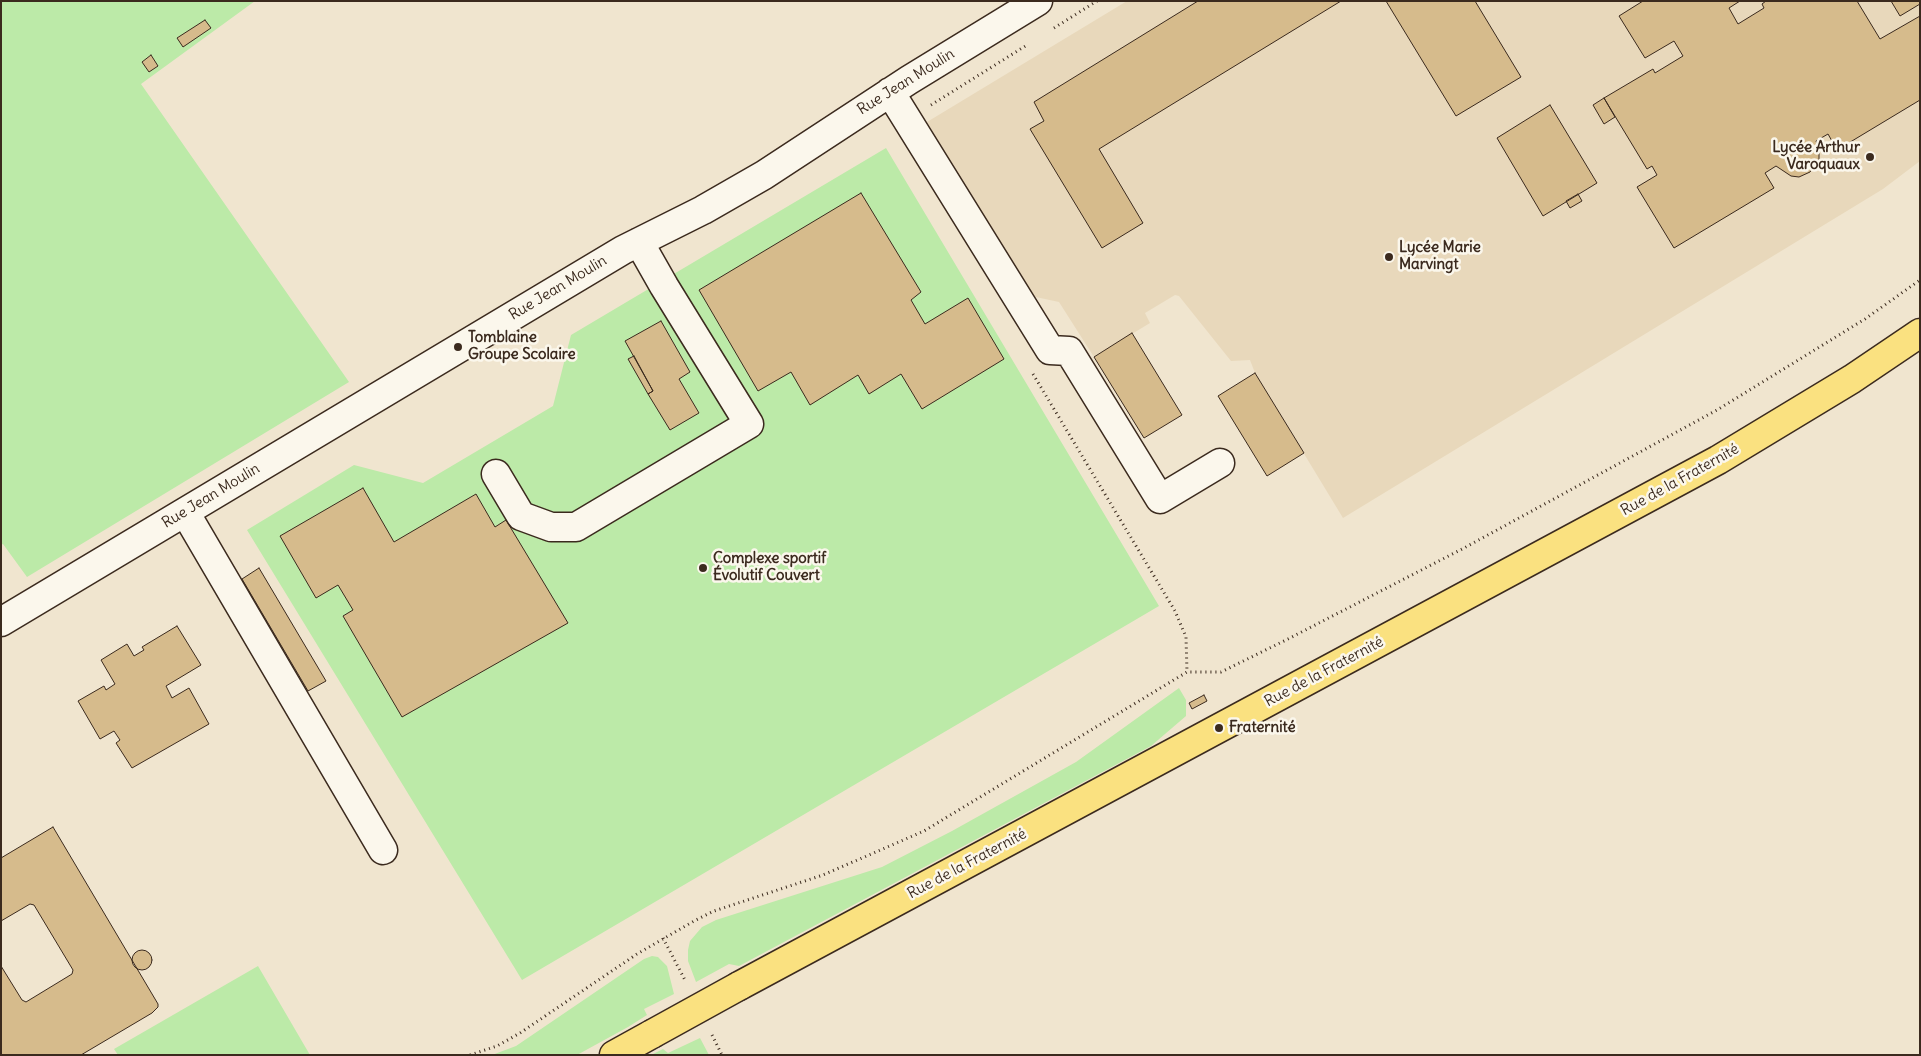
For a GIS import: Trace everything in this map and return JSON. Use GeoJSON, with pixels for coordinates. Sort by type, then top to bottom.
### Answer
{"type":"FeatureCollection","features":[{"type":"Feature","properties":{"kind":"main road","name":"Rue de la Fraternité"},"geometry":{"type":"LineString","coordinates":[[614,1055],[1718,460],[1852,379],[1920,333]]}},
{"type":"Feature","properties":{"kind":"street","name":"Rue Jean Moulin"},"geometry":{"type":"LineString","coordinates":[[1,622],[458,347],[640,242],[703,210],[764,175],[890,92],[1038,1]]}},
{"type":"Feature","properties":{"kind":"street"},"geometry":{"type":"LineString","coordinates":[[890,92],[1050,350],[1069,351],[1160,499],[1220,463]]}},
{"type":"Feature","properties":{"kind":"street"},"geometry":{"type":"LineString","coordinates":[[496,474],[521,516],[551,527],[576,527],[750,424],[669,294],[640,242]]}},
{"type":"Feature","properties":{"kind":"street"},"geometry":{"type":"LineString","coordinates":[[185,512],[383,850]]}},
{"type":"Feature","properties":{"kind":"path"},"geometry":{"type":"LineString","coordinates":[[470,1055],[497,1046],[520,1034],[664,938],[714,911],[823,875],[924,831],[1187,672],[1221,672],[1288,640],[1464,548],[1717,410],[1865,319],[1920,280]]}},
{"type":"Feature","properties":{"kind":"path"},"geometry":{"type":"LineString","coordinates":[[664,938],[686,982]]}},
{"type":"Feature","properties":{"kind":"path"},"geometry":{"type":"LineString","coordinates":[[712,1035],[722,1055]]}},
{"type":"Feature","properties":{"kind":"shaded area","name":"Lycée Marie Marvingt"},"geometry":{"type":"Polygon","coordinates":[[[1127,1],[1920,1],[1920,161],[1883,189],[1343,518],[1255,373],[1250,360],[1231,361],[1179,296],[1175,295],[1145,313],[1150,323],[1094,357],[1059,302],[1031,296],[927,122],[1127,1]]]}},
{"type":"Feature","properties":{"kind":"green space"},"geometry":{"type":"Polygon","coordinates":[[[1,1],[255,1],[141,84],[349,382],[27,577],[3,544],[1,545],[1,1]]]}},
{"type":"Feature","properties":{"kind":"green space","name":"Complexe sportif Évolutif Couvert"},"geometry":{"type":"Polygon","coordinates":[[[886,148],[1159,606],[522,980],[247,530],[354,465],[423,483],[553,406],[571,335],[886,148]]]}},
{"type":"Feature","properties":{"kind":"green space"},"geometry":{"type":"Polygon","coordinates":[[[1179,688],[1186,700],[1186,716],[1151,746],[739,966],[729,964],[696,982],[688,961],[688,950],[690,941],[702,927],[716,920],[882,867],[952,831],[1076,762],[1179,688]]]}},
{"type":"Feature","properties":{"kind":"green space"},"geometry":{"type":"Polygon","coordinates":[[[652,956],[658,957],[667,966],[674,994],[644,1009],[647,1015],[628,1027],[577,1055],[492,1055],[516,1046],[644,959],[652,956]]]}},
{"type":"Feature","properties":{"kind":"green space"},"geometry":{"type":"Polygon","coordinates":[[[258,966],[310,1055],[118,1055],[114,1049],[258,966]]]}},
{"type":"Feature","properties":{"kind":"green space"},"geometry":{"type":"Polygon","coordinates":[[[700,1038],[709,1055],[651,1055],[663,1049],[668,1053],[700,1038]]]}},
{"type":"Feature","properties":{"kind":"building"},"geometry":{"type":"Polygon","coordinates":[[[1198,1],[1341,1],[1099,149],[1143,223],[1102,248],[1030,129],[1044,121],[1034,102],[1198,1]]]}},
{"type":"Feature","properties":{"kind":"building"},"geometry":{"type":"Polygon","coordinates":[[[1386,1],[1475,1],[1521,77],[1456,116],[1386,1]]]}},
{"type":"Feature","properties":{"kind":"building"},"geometry":{"type":"Polygon","coordinates":[[[1643,1],[1740,1],[1729,8],[1738,24],[1764,8],[1762,4],[1766,1],[1857,1],[1880,39],[1920,16],[1920,100],[1837,150],[1828,134],[1816,141],[1819,149],[1819,160],[1810,172],[1799,177],[1791,176],[1776,166],[1765,173],[1774,188],[1674,248],[1637,187],[1657,175],[1652,166],[1647,169],[1604,98],[1653,69],[1655,73],[1683,56],[1674,41],[1645,58],[1619,16],[1643,1]]]}},
{"type":"Feature","properties":{"kind":"building"},"geometry":{"type":"Polygon","coordinates":[[[1891,1],[1920,1],[1920,4],[1900,16],[1891,1]]]}},
{"type":"Feature","properties":{"kind":"building"},"geometry":{"type":"Polygon","coordinates":[[[205,20],[211,28],[183,47],[177,38],[205,20]]]}},
{"type":"Feature","properties":{"kind":"building"},"geometry":{"type":"Polygon","coordinates":[[[151,55],[158,66],[149,72],[142,62],[151,55]]]}},
{"type":"Feature","properties":{"kind":"building"},"geometry":{"type":"Polygon","coordinates":[[[1604,98],[1615,117],[1604,124],[1593,105],[1604,98]]]}},
{"type":"Feature","properties":{"kind":"building"},"geometry":{"type":"Polygon","coordinates":[[[1550,105],[1597,183],[1543,216],[1497,138],[1550,105]]]}},
{"type":"Feature","properties":{"kind":"building"},"geometry":{"type":"Polygon","coordinates":[[[861,193],[921,292],[911,300],[925,324],[968,298],[1004,359],[922,409],[901,374],[869,394],[858,375],[810,405],[791,372],[758,391],[699,290],[861,193]]]}},
{"type":"Feature","properties":{"kind":"building"},"geometry":{"type":"Polygon","coordinates":[[[1578,194],[1582,201],[1570,208],[1566,201],[1578,194]]]}},
{"type":"Feature","properties":{"kind":"building"},"geometry":{"type":"Polygon","coordinates":[[[661,321],[690,372],[679,379],[699,413],[670,430],[648,394],[653,391],[625,341],[661,321]]]}},
{"type":"Feature","properties":{"kind":"building"},"geometry":{"type":"Polygon","coordinates":[[[1132,333],[1182,415],[1144,438],[1094,357],[1132,333]]]}},
{"type":"Feature","properties":{"kind":"building"},"geometry":{"type":"Polygon","coordinates":[[[634,356],[653,391],[648,394],[628,359],[634,356]]]}},
{"type":"Feature","properties":{"kind":"building"},"geometry":{"type":"Polygon","coordinates":[[[1255,373],[1304,453],[1267,476],[1218,396],[1255,373]]]}},
{"type":"Feature","properties":{"kind":"building"},"geometry":{"type":"Polygon","coordinates":[[[363,488],[394,542],[476,494],[495,527],[506,520],[568,623],[402,717],[343,616],[353,610],[338,585],[316,598],[280,536],[363,488]]]}},
{"type":"Feature","properties":{"kind":"building"},"geometry":{"type":"Polygon","coordinates":[[[259,568],[326,681],[308,691],[242,579],[259,568]]]}},
{"type":"Feature","properties":{"kind":"building"},"geometry":{"type":"Polygon","coordinates":[[[177,626],[201,665],[166,686],[172,698],[189,688],[209,724],[132,768],[116,743],[120,740],[114,731],[100,739],[78,701],[104,686],[106,690],[115,684],[101,660],[127,644],[134,656],[144,650],[142,647],[177,626]]]}},
{"type":"Feature","properties":{"kind":"building"},"geometry":{"type":"Polygon","coordinates":[[[1204,695],[1207,701],[1192,709],[1189,703],[1204,695]]]}},
{"type":"Feature","properties":{"kind":"building"},"geometry":{"type":"Polygon","coordinates":[[[53,827],[158,1004],[158,1007],[152,1013],[81,1055],[1,1055],[1,966],[22,1000],[26,1002],[72,974],[73,970],[34,905],[30,904],[1,921],[1,858],[53,827]]]}},
{"type":"Feature","properties":{"kind":"building"},"geometry":{"type":"Polygon","coordinates":[[[142,950],[149,953],[152,960],[149,967],[142,970],[135,967],[132,960],[135,953],[142,950]]]}},
{"type":"Feature","properties":{"kind":"place","name":"Lycée Arthur Varoquaux"},"geometry":{"type":"Point","coordinates":[1870,157]}},
{"type":"Feature","properties":{"kind":"place","name":"Lycée Marie Marvingt"},"geometry":{"type":"Point","coordinates":[1389,257]}},
{"type":"Feature","properties":{"kind":"place","name":"Tomblaine Groupe Scolaire"},"geometry":{"type":"Point","coordinates":[458,347]}},
{"type":"Feature","properties":{"kind":"place","name":"Complexe sportif Évolutif Couvert"},"geometry":{"type":"Point","coordinates":[703,568]}},
{"type":"Feature","properties":{"kind":"place","name":"Fraternité"},"geometry":{"type":"Point","coordinates":[1219,728]}}]}
